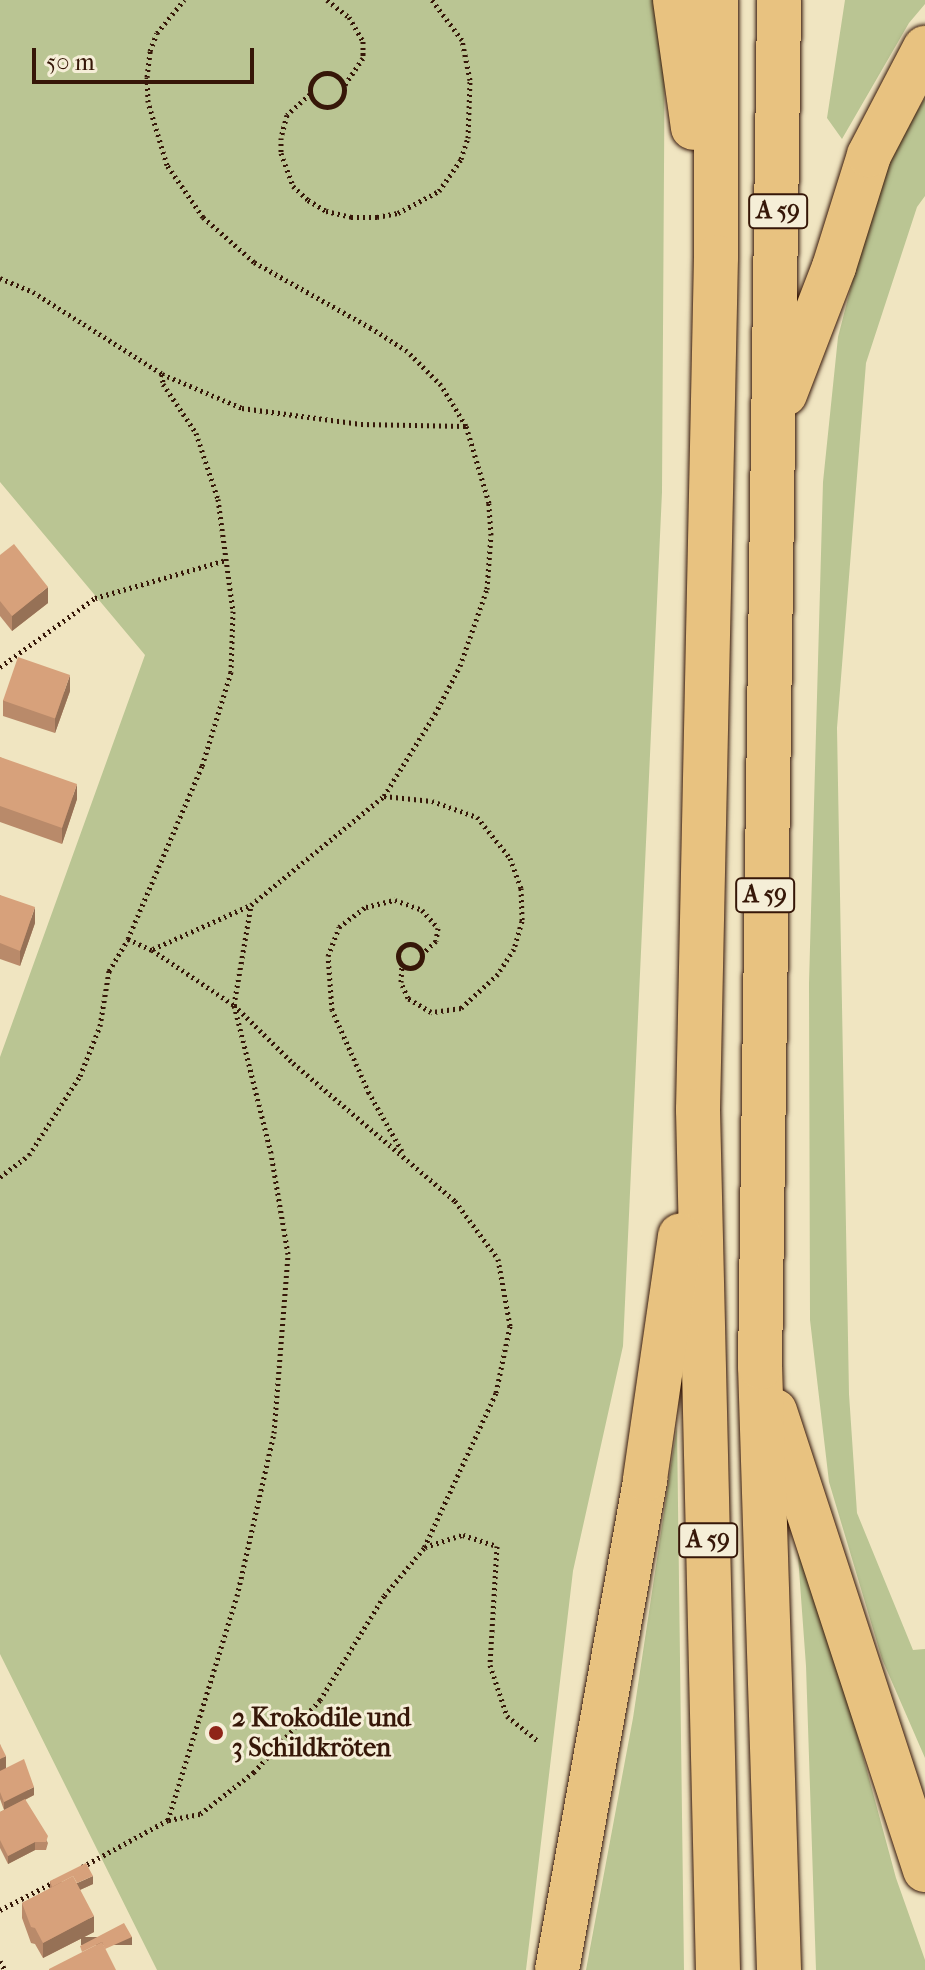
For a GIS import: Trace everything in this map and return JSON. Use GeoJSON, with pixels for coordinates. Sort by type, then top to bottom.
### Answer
{"type":"FeatureCollection","features":[{"type":"Feature","properties":{"kind":"highway"},"geometry":{"type":"LineString","coordinates":[[675,0],[716,257]]}},
{"type":"Feature","properties":{"kind":"highway","name":"A 59"},"geometry":{"type":"LineString","coordinates":[[716,0],[716,257],[698,1110],[718,1970]]}},
{"type":"Feature","properties":{"kind":"highway","name":"A 59"},"geometry":{"type":"LineString","coordinates":[[779,0],[760,1367],[779,1970]]}},
{"type":"Feature","properties":{"kind":"highway"},"geometry":{"type":"LineString","coordinates":[[775,423],[834,267],[869,155],[925,48]]}},
{"type":"Feature","properties":{"kind":"highway"},"geometry":{"type":"LineString","coordinates":[[557,1970],[645,1479],[698,1110]]}},
{"type":"Feature","properties":{"kind":"highway"},"geometry":{"type":"LineString","coordinates":[[760,1367],[925,1870]]}},
{"type":"Feature","properties":{"kind":"path"},"geometry":{"type":"LineString","coordinates":[[152,950],[251,905],[384,796],[435,714],[460,666],[487,589],[491,535],[489,503],[466,426],[441,385],[407,351],[254,262],[217,232],[179,185],[156,137],[148,102],[147,77],[150,51],[157,33],[184,0]]}},
{"type":"Feature","properties":{"kind":"path"},"geometry":{"type":"LineString","coordinates":[[310,94],[321,106],[333,106],[341,100],[344,86],[363,58],[363,41],[349,17],[327,0]]}},
{"type":"Feature","properties":{"kind":"path"},"geometry":{"type":"LineString","coordinates":[[344,86],[337,76],[322,73],[311,83],[310,94],[287,115],[281,153],[293,186],[326,211],[351,217],[398,213],[439,191],[461,159],[468,138],[470,80],[462,40],[432,0]]}},
{"type":"Feature","properties":{"kind":"path"},"geometry":{"type":"LineString","coordinates":[[0,278],[33,292],[162,374],[242,408],[361,424],[466,426]]}},
{"type":"Feature","properties":{"kind":"path"},"geometry":{"type":"LineString","coordinates":[[0,1177],[29,1155],[80,1076],[100,1026],[109,971],[128,939],[202,766],[231,672],[233,611],[218,499],[196,433],[163,384],[162,374]]}},
{"type":"Feature","properties":{"kind":"path"},"geometry":{"type":"LineString","coordinates":[[0,667],[95,598],[226,560]]}},
{"type":"Feature","properties":{"kind":"path"},"geometry":{"type":"LineString","coordinates":[[384,796],[432,801],[477,817],[510,858],[521,888],[522,921],[514,949],[498,974],[461,1008],[431,1012],[408,998],[401,982],[402,965],[398,954],[402,947],[414,945],[422,954]]}},
{"type":"Feature","properties":{"kind":"path"},"geometry":{"type":"LineString","coordinates":[[402,965],[416,966],[422,954],[436,941],[438,928],[422,910],[395,900],[366,907],[339,927],[328,956],[332,1010],[369,1093],[404,1155]]}},
{"type":"Feature","properties":{"kind":"path"},"geometry":{"type":"LineString","coordinates":[[168,1820],[237,1596],[261,1499],[282,1362],[288,1254],[271,1153],[234,1005],[251,905]]}},
{"type":"Feature","properties":{"kind":"path"},"geometry":{"type":"LineString","coordinates":[[75,1870],[168,1820],[200,1814],[254,1772],[320,1700],[384,1596],[424,1548],[496,1393],[510,1326],[498,1259],[455,1201],[293,1063],[234,1005],[152,950],[128,939]]}},
{"type":"Feature","properties":{"kind":"path"},"geometry":{"type":"LineString","coordinates":[[424,1548],[463,1535],[497,1546],[490,1665],[507,1716],[538,1741]]}},
{"type":"Feature","properties":{"kind":"path"},"geometry":{"type":"LineString","coordinates":[[0,1910],[62,1878]]}},
{"type":"Feature","properties":{"kind":"path"},"geometry":{"type":"LineString","coordinates":[[0,1961],[5,1970]]}},
{"type":"Feature","properties":{"kind":"green space"},"geometry":{"type":"Polygon","coordinates":[[[0,0],[660,0],[665,9],[662,492],[623,1346],[573,1571],[526,1970],[157,1970],[0,1654],[0,1057],[145,655],[0,482],[0,0]]]}},
{"type":"Feature","properties":{"kind":"green space"},"geometry":{"type":"Polygon","coordinates":[[[845,0],[925,0],[925,4],[909,23],[842,139],[827,118],[845,0]]]}},
{"type":"Feature","properties":{"kind":"green space"},"geometry":{"type":"Polygon","coordinates":[[[925,98],[925,196],[917,207],[866,363],[837,728],[849,1394],[857,1513],[913,1650],[925,1649],[925,1758],[882,1659],[829,1482],[810,1320],[809,983],[823,482],[838,337],[881,171],[925,98]]]}},
{"type":"Feature","properties":{"kind":"green space"},"geometry":{"type":"Polygon","coordinates":[[[677,1426],[684,1970],[586,1970],[633,1718],[677,1426]]]}},
{"type":"Feature","properties":{"kind":"green space"},"geometry":{"type":"Polygon","coordinates":[[[794,1501],[896,1878],[925,1960],[925,1970],[816,1970],[806,1666],[794,1501]]]}},
{"type":"Feature","properties":{"kind":"building"},"geometry":{"type":"Polygon","coordinates":[[[14,544],[48,587],[12,616],[0,601],[0,555],[14,544]]]}},
{"type":"Feature","properties":{"kind":"building"},"geometry":{"type":"Polygon","coordinates":[[[18,657],[70,675],[55,718],[3,700],[18,657]]]}},
{"type":"Feature","properties":{"kind":"building"},"geometry":{"type":"Polygon","coordinates":[[[0,757],[77,784],[62,828],[0,806],[0,757]]]}},
{"type":"Feature","properties":{"kind":"building"},"geometry":{"type":"Polygon","coordinates":[[[0,895],[35,907],[20,951],[0,943],[0,895]]]}},
{"type":"Feature","properties":{"kind":"building"},"geometry":{"type":"Polygon","coordinates":[[[0,1744],[6,1756],[0,1759],[0,1744]]]}},
{"type":"Feature","properties":{"kind":"building"},"geometry":{"type":"Polygon","coordinates":[[[24,1759],[34,1787],[4,1802],[0,1792],[0,1771],[24,1759]]]}},
{"type":"Feature","properties":{"kind":"building"},"geometry":{"type":"Polygon","coordinates":[[[25,1799],[48,1836],[46,1842],[35,1842],[8,1856],[0,1840],[0,1812],[25,1799]]]}},
{"type":"Feature","properties":{"kind":"building"},"geometry":{"type":"Polygon","coordinates":[[[86,1863],[93,1876],[77,1883],[73,1876],[52,1887],[50,1881],[86,1863]]]}},
{"type":"Feature","properties":{"kind":"building"},"geometry":{"type":"Polygon","coordinates":[[[73,1876],[94,1916],[43,1943],[35,1928],[31,1927],[22,1903],[73,1876]]]}},
{"type":"Feature","properties":{"kind":"building"},"geometry":{"type":"Polygon","coordinates":[[[124,1923],[132,1937],[105,1949],[102,1942],[82,1952],[80,1946],[124,1923]]]}},
{"type":"Feature","properties":{"kind":"building"},"geometry":{"type":"Polygon","coordinates":[[[102,1942],[116,1970],[49,1970],[49,1969],[102,1942]]]}},
{"type":"Feature","properties":{"kind":"place","name":"2 Krokodile und 3 Schildkröten"},"geometry":{"type":"Point","coordinates":[216,1733]}}]}
